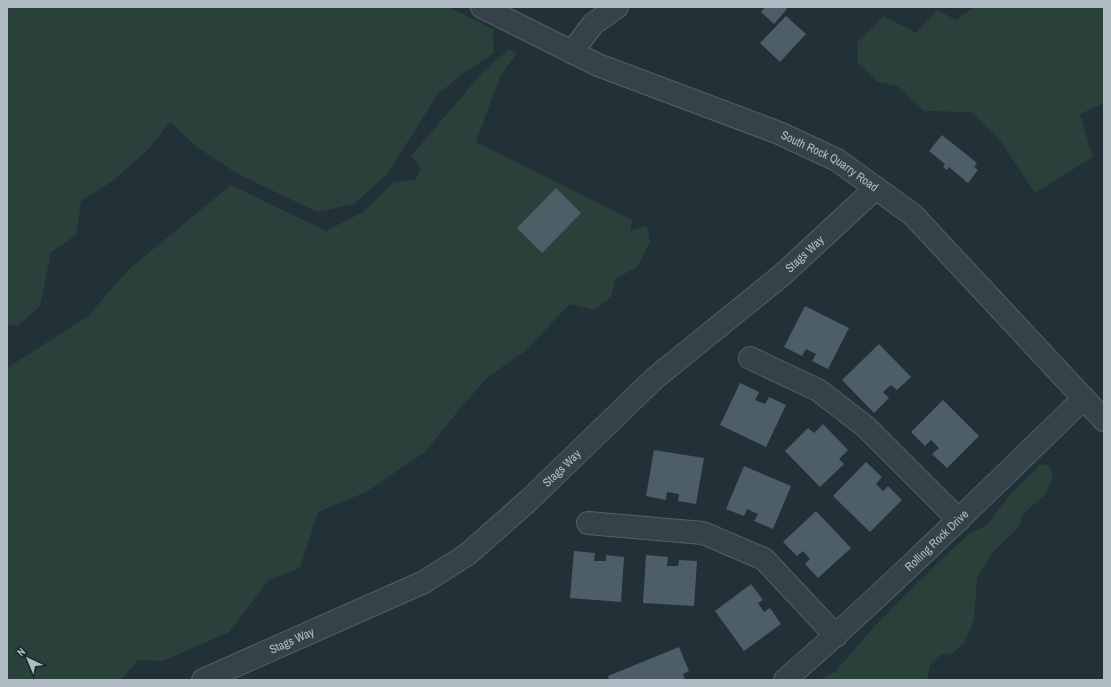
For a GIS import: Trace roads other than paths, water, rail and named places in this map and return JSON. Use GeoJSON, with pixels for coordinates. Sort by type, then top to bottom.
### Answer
{"type":"FeatureCollection","features":[{"type":"Feature","properties":{"kind":"street"},"geometry":{"type":"LineString","coordinates":[[573,52],[593,24],[617,7]]}},
{"type":"Feature","properties":{"kind":"street","name":"South Rock Quarry Road"},"geometry":{"type":"LineString","coordinates":[[487,8],[598,65],[779,133],[837,160],[913,215],[1104,420]]}},
{"type":"Feature","properties":{"kind":"street","name":"Stags Way"},"geometry":{"type":"LineString","coordinates":[[202,680],[424,582],[468,554],[529,500],[656,378],[782,275],[876,188]]}},
{"type":"Feature","properties":{"kind":"street"},"geometry":{"type":"LineString","coordinates":[[750,358],[824,394],[866,427],[959,520]]}},
{"type":"Feature","properties":{"kind":"street","name":"Rolling Rock Drive"},"geometry":{"type":"LineString","coordinates":[[785,680],[836,636],[959,520],[1084,398]]}},
{"type":"Feature","properties":{"kind":"street"},"geometry":{"type":"LineString","coordinates":[[588,523],[703,533],[764,559],[836,636]]}}]}
